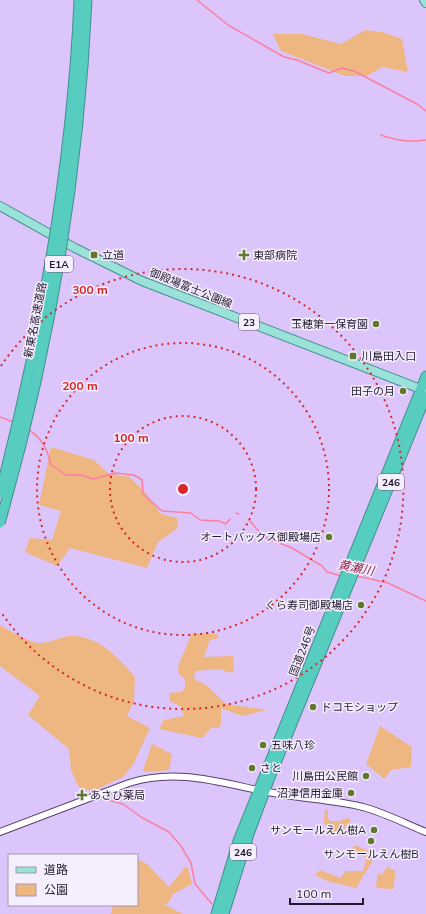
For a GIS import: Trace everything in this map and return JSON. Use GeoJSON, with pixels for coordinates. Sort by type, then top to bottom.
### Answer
{"type":"FeatureCollection","features":[{"type":"Feature","properties":{"kind":"highway","name":"新東名高速道路"},"geometry":{"type":"LineString","coordinates":[[0,493],[30,369],[53,255],[66,164],[75,73],[79,0]]}},
{"type":"Feature","properties":{"kind":"highway","name":"新東名高速道路"},"geometry":{"type":"LineString","coordinates":[[0,523],[38,370],[60,256],[78,118],[87,0]]}},
{"type":"Feature","properties":{"kind":"highway","name":"国道246号"},"geometry":{"type":"LineString","coordinates":[[216,914],[233,855],[262,791],[424,392],[426,376]]}},
{"type":"Feature","properties":{"kind":"highway","name":"国道246号"},"geometry":{"type":"LineString","coordinates":[[224,914],[262,791]]}},
{"type":"Feature","properties":{"kind":"main road"},"geometry":{"type":"LineString","coordinates":[[424,0],[426,4]]}},
{"type":"Feature","properties":{"kind":"main road","name":"御殿場富士公園線"},"geometry":{"type":"LineString","coordinates":[[0,206],[75,248],[142,281],[424,392]]}},
{"type":"Feature","properties":{"kind":"street"},"geometry":{"type":"LineString","coordinates":[[0,832],[129,783],[154,776],[174,775],[364,807],[426,832]]}},
{"type":"Feature","properties":{"kind":"green space"},"geometry":{"type":"Polygon","coordinates":[[[365,30],[382,32],[402,39],[408,72],[382,67],[367,76],[345,76],[281,51],[273,34],[302,34],[341,44],[365,30]]]}},
{"type":"Feature","properties":{"kind":"green space"},"geometry":{"type":"Polygon","coordinates":[[[51,447],[94,460],[108,473],[129,477],[143,490],[161,514],[177,518],[178,528],[158,542],[147,568],[70,548],[57,566],[25,552],[30,538],[52,540],[61,511],[39,505],[51,447]]]}},
{"type":"Feature","properties":{"kind":"green space"},"geometry":{"type":"Polygon","coordinates":[[[0,625],[24,638],[39,643],[69,636],[79,636],[89,639],[106,648],[135,677],[134,701],[127,716],[150,728],[134,763],[123,777],[93,791],[79,788],[71,770],[69,749],[28,715],[40,696],[0,666],[0,625]]]}},
{"type":"Feature","properties":{"kind":"green space"},"geometry":{"type":"Polygon","coordinates":[[[192,633],[217,634],[219,638],[210,640],[204,657],[233,656],[234,670],[230,673],[220,669],[195,671],[194,679],[206,685],[226,704],[267,710],[242,716],[221,708],[221,724],[219,728],[211,728],[202,738],[159,729],[164,720],[184,716],[180,706],[170,701],[169,693],[181,692],[185,688],[185,679],[179,674],[178,666],[192,633]]]}},
{"type":"Feature","properties":{"kind":"green space"},"geometry":{"type":"Polygon","coordinates":[[[380,726],[412,747],[411,767],[391,770],[384,779],[366,764],[380,726]]]}},
{"type":"Feature","properties":{"kind":"green space"},"geometry":{"type":"Polygon","coordinates":[[[152,744],[172,754],[169,770],[145,772],[143,770],[152,744]]]}},
{"type":"Feature","properties":{"kind":"green space"},"geometry":{"type":"Polygon","coordinates":[[[325,809],[328,810],[328,818],[330,821],[339,821],[348,818],[351,821],[341,835],[335,834],[324,823],[325,809]]]}},
{"type":"Feature","properties":{"kind":"green space"},"geometry":{"type":"Polygon","coordinates":[[[355,845],[373,853],[372,862],[356,888],[327,881],[315,875],[320,870],[340,878],[346,871],[363,871],[367,857],[348,853],[355,845]]]}},
{"type":"Feature","properties":{"kind":"green space"},"geometry":{"type":"Polygon","coordinates":[[[138,860],[147,864],[169,887],[186,866],[189,871],[192,884],[173,894],[168,904],[163,904],[183,914],[111,914],[113,906],[138,906],[138,894],[145,897],[138,894],[138,860]]]}},
{"type":"Feature","properties":{"kind":"green space"},"geometry":{"type":"Polygon","coordinates":[[[387,867],[396,871],[393,889],[376,888],[378,873],[382,875],[387,867]]]}},
{"type":"Feature","properties":{"kind":"waterway"},"geometry":{"type":"LineString","coordinates":[[197,0],[228,25],[284,57],[297,60],[329,73],[342,68],[354,71],[417,104],[426,111]]}},
{"type":"Feature","properties":{"kind":"waterway"},"geometry":{"type":"LineString","coordinates":[[381,135],[392,139],[414,141],[426,140]]}},
{"type":"Feature","properties":{"kind":"waterway","name":"黄瀬川"},"geometry":{"type":"LineString","coordinates":[[0,417],[13,422]]}},
{"type":"Feature","properties":{"kind":"waterway","name":"黄瀬川"},"geometry":{"type":"LineString","coordinates":[[29,430],[37,436],[43,445],[51,465],[66,475],[82,475],[93,479],[116,473],[134,475],[142,480],[143,494],[162,511],[191,513],[200,520],[219,521],[226,524],[230,519]]}},
{"type":"Feature","properties":{"kind":"waterway","name":"黄瀬川"},"geometry":{"type":"LineString","coordinates":[[249,520],[264,537],[292,548],[322,566],[327,572],[341,576]]}},
{"type":"Feature","properties":{"kind":"waterway","name":"黄瀬川"},"geometry":{"type":"LineString","coordinates":[[357,576],[388,583],[426,601]]}},
{"type":"Feature","properties":{"kind":"waterway"},"geometry":{"type":"LineString","coordinates":[[105,799],[123,804],[141,817],[169,832],[181,846],[191,863],[195,884],[212,904]]}},
{"type":"Feature","properties":{"kind":"place","name":"立道"},"geometry":{"type":"Point","coordinates":[94,255]}},
{"type":"Feature","properties":{"kind":"place","name":"東部病院"},"geometry":{"type":"Point","coordinates":[244,255]}},
{"type":"Feature","properties":{"kind":"place","name":"玉穂第一保育園"},"geometry":{"type":"Point","coordinates":[376,324]}},
{"type":"Feature","properties":{"kind":"place","name":"川島田入口"},"geometry":{"type":"Point","coordinates":[353,356]}},
{"type":"Feature","properties":{"kind":"place","name":"田子の月"},"geometry":{"type":"Point","coordinates":[403,391]}},
{"type":"Feature","properties":{"kind":"place","name":"オートバックス御殿場店"},"geometry":{"type":"Point","coordinates":[329,537]}},
{"type":"Feature","properties":{"kind":"place","name":"くら寿司御殿場店"},"geometry":{"type":"Point","coordinates":[361,605]}},
{"type":"Feature","properties":{"kind":"place","name":"ドコモショップ"},"geometry":{"type":"Point","coordinates":[313,707]}},
{"type":"Feature","properties":{"kind":"place","name":"五味八珍"},"geometry":{"type":"Point","coordinates":[263,745]}},
{"type":"Feature","properties":{"kind":"place","name":"さと"},"geometry":{"type":"Point","coordinates":[252,768]}},
{"type":"Feature","properties":{"kind":"place","name":"川島田公民館"},"geometry":{"type":"Point","coordinates":[366,776]}},
{"type":"Feature","properties":{"kind":"place","name":"沼津信用金庫"},"geometry":{"type":"Point","coordinates":[351,793]}},
{"type":"Feature","properties":{"kind":"place","name":"あさひ薬局"},"geometry":{"type":"Point","coordinates":[82,795]}},
{"type":"Feature","properties":{"kind":"place","name":"サンモールえん樹A"},"geometry":{"type":"Point","coordinates":[374,830]}},
{"type":"Feature","properties":{"kind":"place","name":"サンモールえん樹B"},"geometry":{"type":"Point","coordinates":[371,841]}}]}
